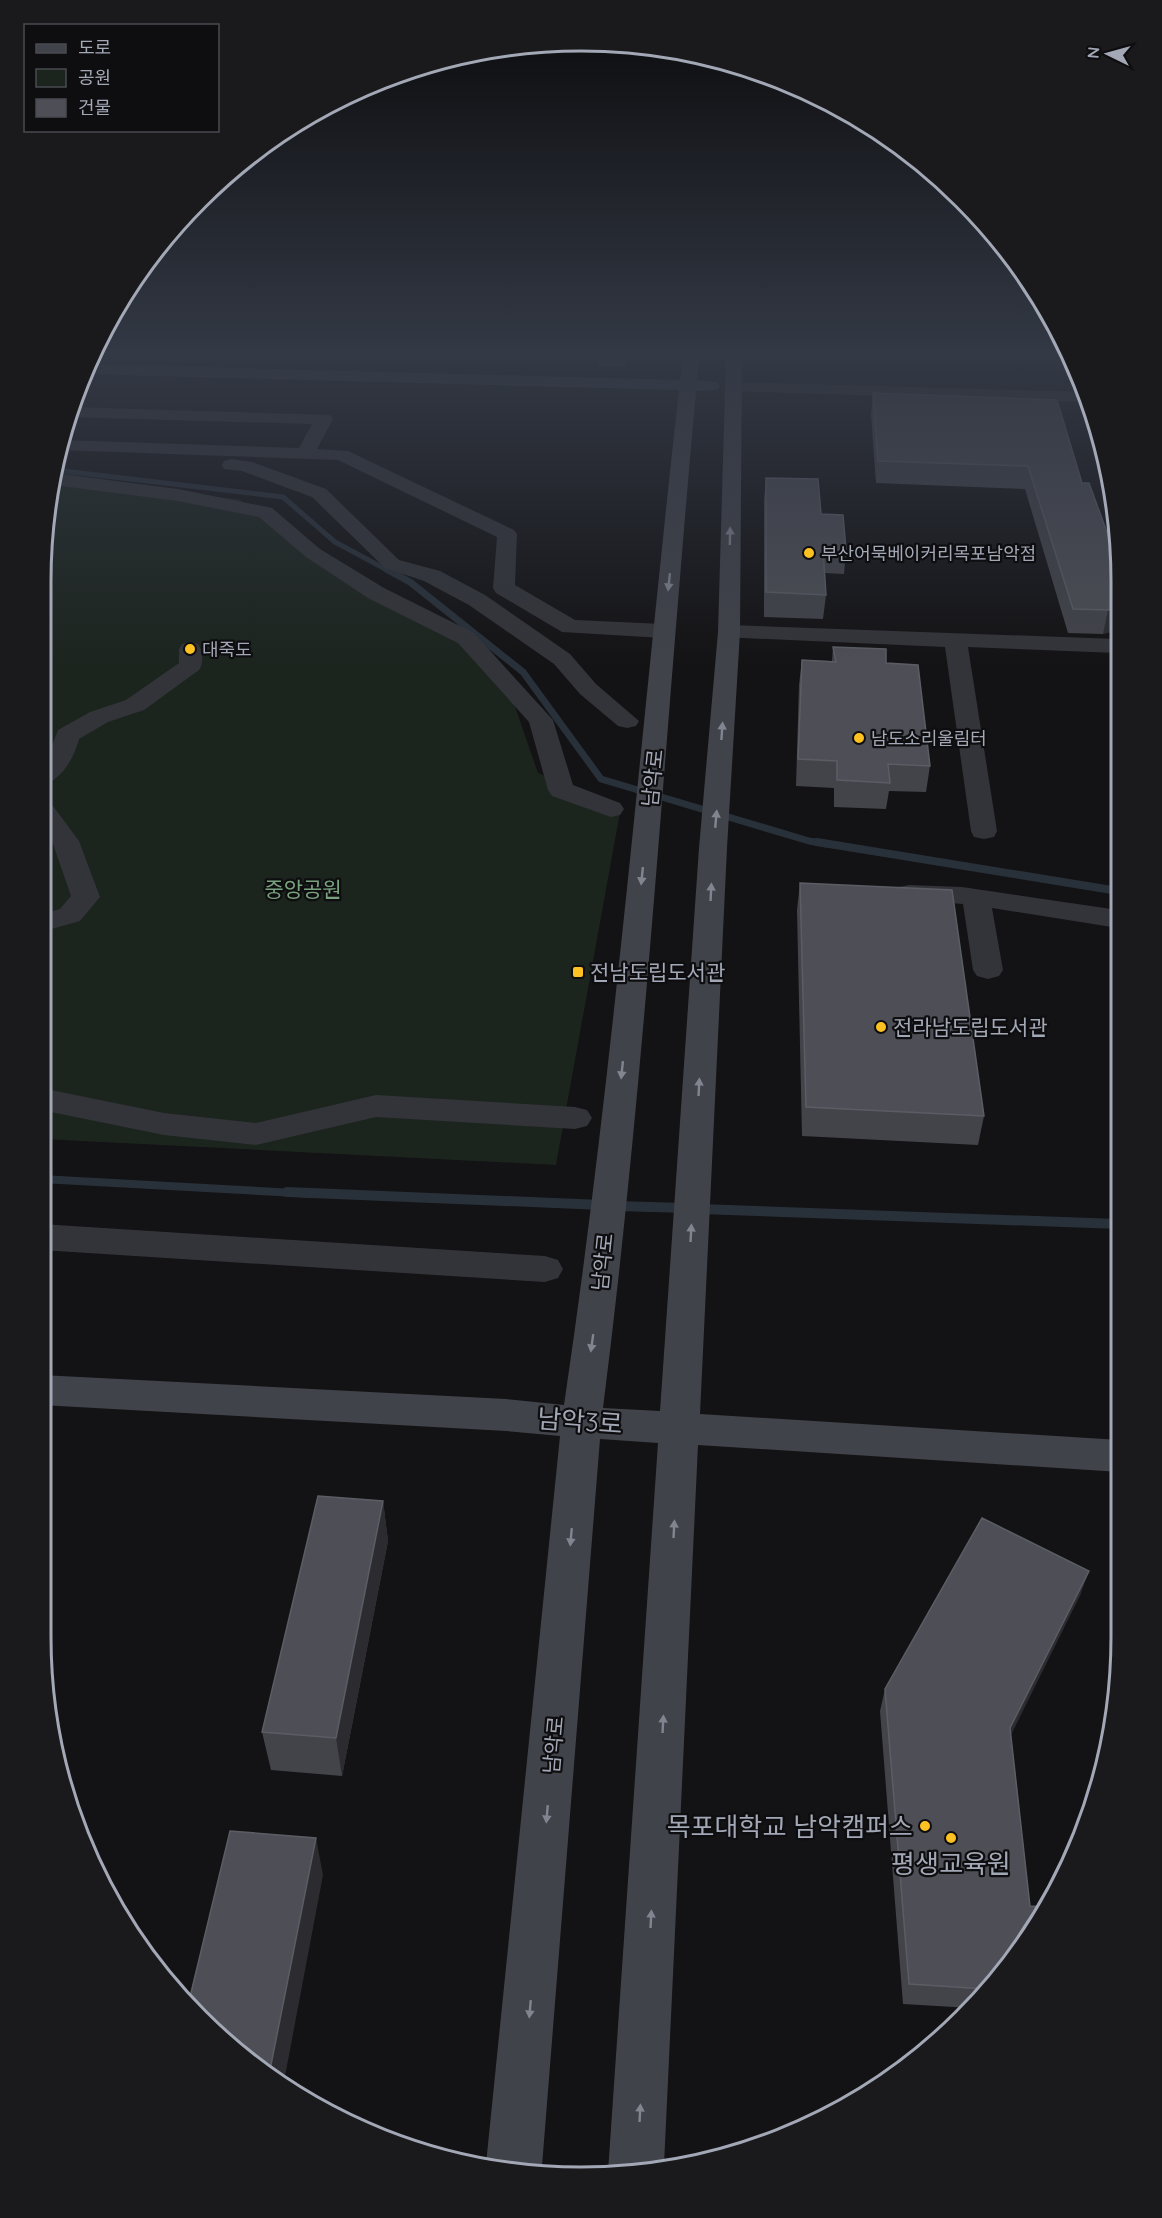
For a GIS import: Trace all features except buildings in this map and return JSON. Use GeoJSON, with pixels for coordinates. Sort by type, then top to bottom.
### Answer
{"type":"FeatureCollection","features":[{"type":"Feature","properties":{"kind":"street"},"geometry":{"type":"LineString","coordinates":[[104,461],[245,466],[319,493],[392,564],[432,576],[477,600],[562,659],[588,689],[627,721]]}},
{"type":"Feature","properties":{"kind":"street"},"geometry":{"type":"LineString","coordinates":[[353,461],[507,534],[504,588],[570,627],[663,631]]}},
{"type":"Feature","properties":{"kind":"street","name":"남악로"},"geometry":{"type":"LineString","coordinates":[[513,2162],[527,2039],[581,1422],[600,1285],[655,750],[663,631],[681,461]]}},
{"type":"Feature","properties":{"kind":"street"},"geometry":{"type":"LineString","coordinates":[[636,2164],[713,848],[729,632],[732,461]]}},
{"type":"Feature","properties":{"kind":"street"},"geometry":{"type":"LineString","coordinates":[[61,480],[178,495],[265,512],[313,553],[376,593],[466,638],[541,720],[561,790],[610,809]]}},
{"type":"Feature","properties":{"kind":"street"},"geometry":{"type":"LineString","coordinates":[[729,632],[1111,646]]}},
{"type":"Feature","properties":{"kind":"street"},"geometry":{"type":"LineString","coordinates":[[955,640],[984,831]]}},
{"type":"Feature","properties":{"kind":"street"},"geometry":{"type":"LineString","coordinates":[[51,770],[64,751],[67,735],[99,717],[135,705],[191,665],[190,649]]}},
{"type":"Feature","properties":{"kind":"street"},"geometry":{"type":"LineString","coordinates":[[51,821],[65,840],[86,897],[70,915],[51,920]]}},
{"type":"Feature","properties":{"kind":"street"},"geometry":{"type":"LineString","coordinates":[[886,892],[976,897],[1111,918]]}},
{"type":"Feature","properties":{"kind":"street"},"geometry":{"type":"LineString","coordinates":[[976,897],[988,970]]}},
{"type":"Feature","properties":{"kind":"street"},"geometry":{"type":"LineString","coordinates":[[51,1100],[164,1124],[256,1134],[376,1106],[575,1118]]}},
{"type":"Feature","properties":{"kind":"street"},"geometry":{"type":"LineString","coordinates":[[51,1238],[545,1269]]}},
{"type":"Feature","properties":{"kind":"street","name":"남악3로"},"geometry":{"type":"LineString","coordinates":[[51,1391],[506,1414],[581,1422],[1111,1455]]}},
{"type":"Feature","properties":{"kind":"green space","name":"중앙공원"},"geometry":{"type":"Polygon","coordinates":[[[60,482],[239,499],[343,581],[500,663],[538,773],[621,807],[556,1165],[51,1140],[51,581],[52,546],[60,482]]]}},
{"type":"Feature","properties":{"kind":"waterway"},"geometry":{"type":"LineString","coordinates":[[63,471],[283,497],[335,542],[389,571]]}},
{"type":"Feature","properties":{"kind":"waterway"},"geometry":{"type":"LineString","coordinates":[[386,569],[410,582],[523,672],[601,779],[809,841],[826,844]]}},
{"type":"Feature","properties":{"kind":"waterway"},"geometry":{"type":"LineString","coordinates":[[817,842],[1111,890]]}},
{"type":"Feature","properties":{"kind":"waterway"},"geometry":{"type":"LineString","coordinates":[[51,1180],[314,1194]]}},
{"type":"Feature","properties":{"kind":"waterway"},"geometry":{"type":"LineString","coordinates":[[287,1192],[602,1205]]}},
{"type":"Feature","properties":{"kind":"waterway"},"geometry":{"type":"LineString","coordinates":[[616,1206],[686,1208]]}},
{"type":"Feature","properties":{"kind":"waterway"},"geometry":{"type":"LineString","coordinates":[[700,1209],[1111,1224]]}},
{"type":"Feature","properties":{"kind":"place","name":"부산어묵베이커리목포남악점"},"geometry":{"type":"Point","coordinates":[809,553]}},
{"type":"Feature","properties":{"kind":"place","name":"대죽도"},"geometry":{"type":"Point","coordinates":[190,649]}},
{"type":"Feature","properties":{"kind":"place","name":"남도소리울림터"},"geometry":{"type":"Point","coordinates":[859,738]}},
{"type":"Feature","properties":{"kind":"place","name":"전남도립도서관"},"geometry":{"type":"Point","coordinates":[578,972]}},
{"type":"Feature","properties":{"kind":"place","name":"전라남도립도서관"},"geometry":{"type":"Point","coordinates":[881,1027]}},
{"type":"Feature","properties":{"kind":"place","name":"목포대학교 남악캠퍼스"},"geometry":{"type":"Point","coordinates":[925,1826]}},
{"type":"Feature","properties":{"kind":"place","name":"평생교육원"},"geometry":{"type":"Point","coordinates":[951,1838]}}]}
